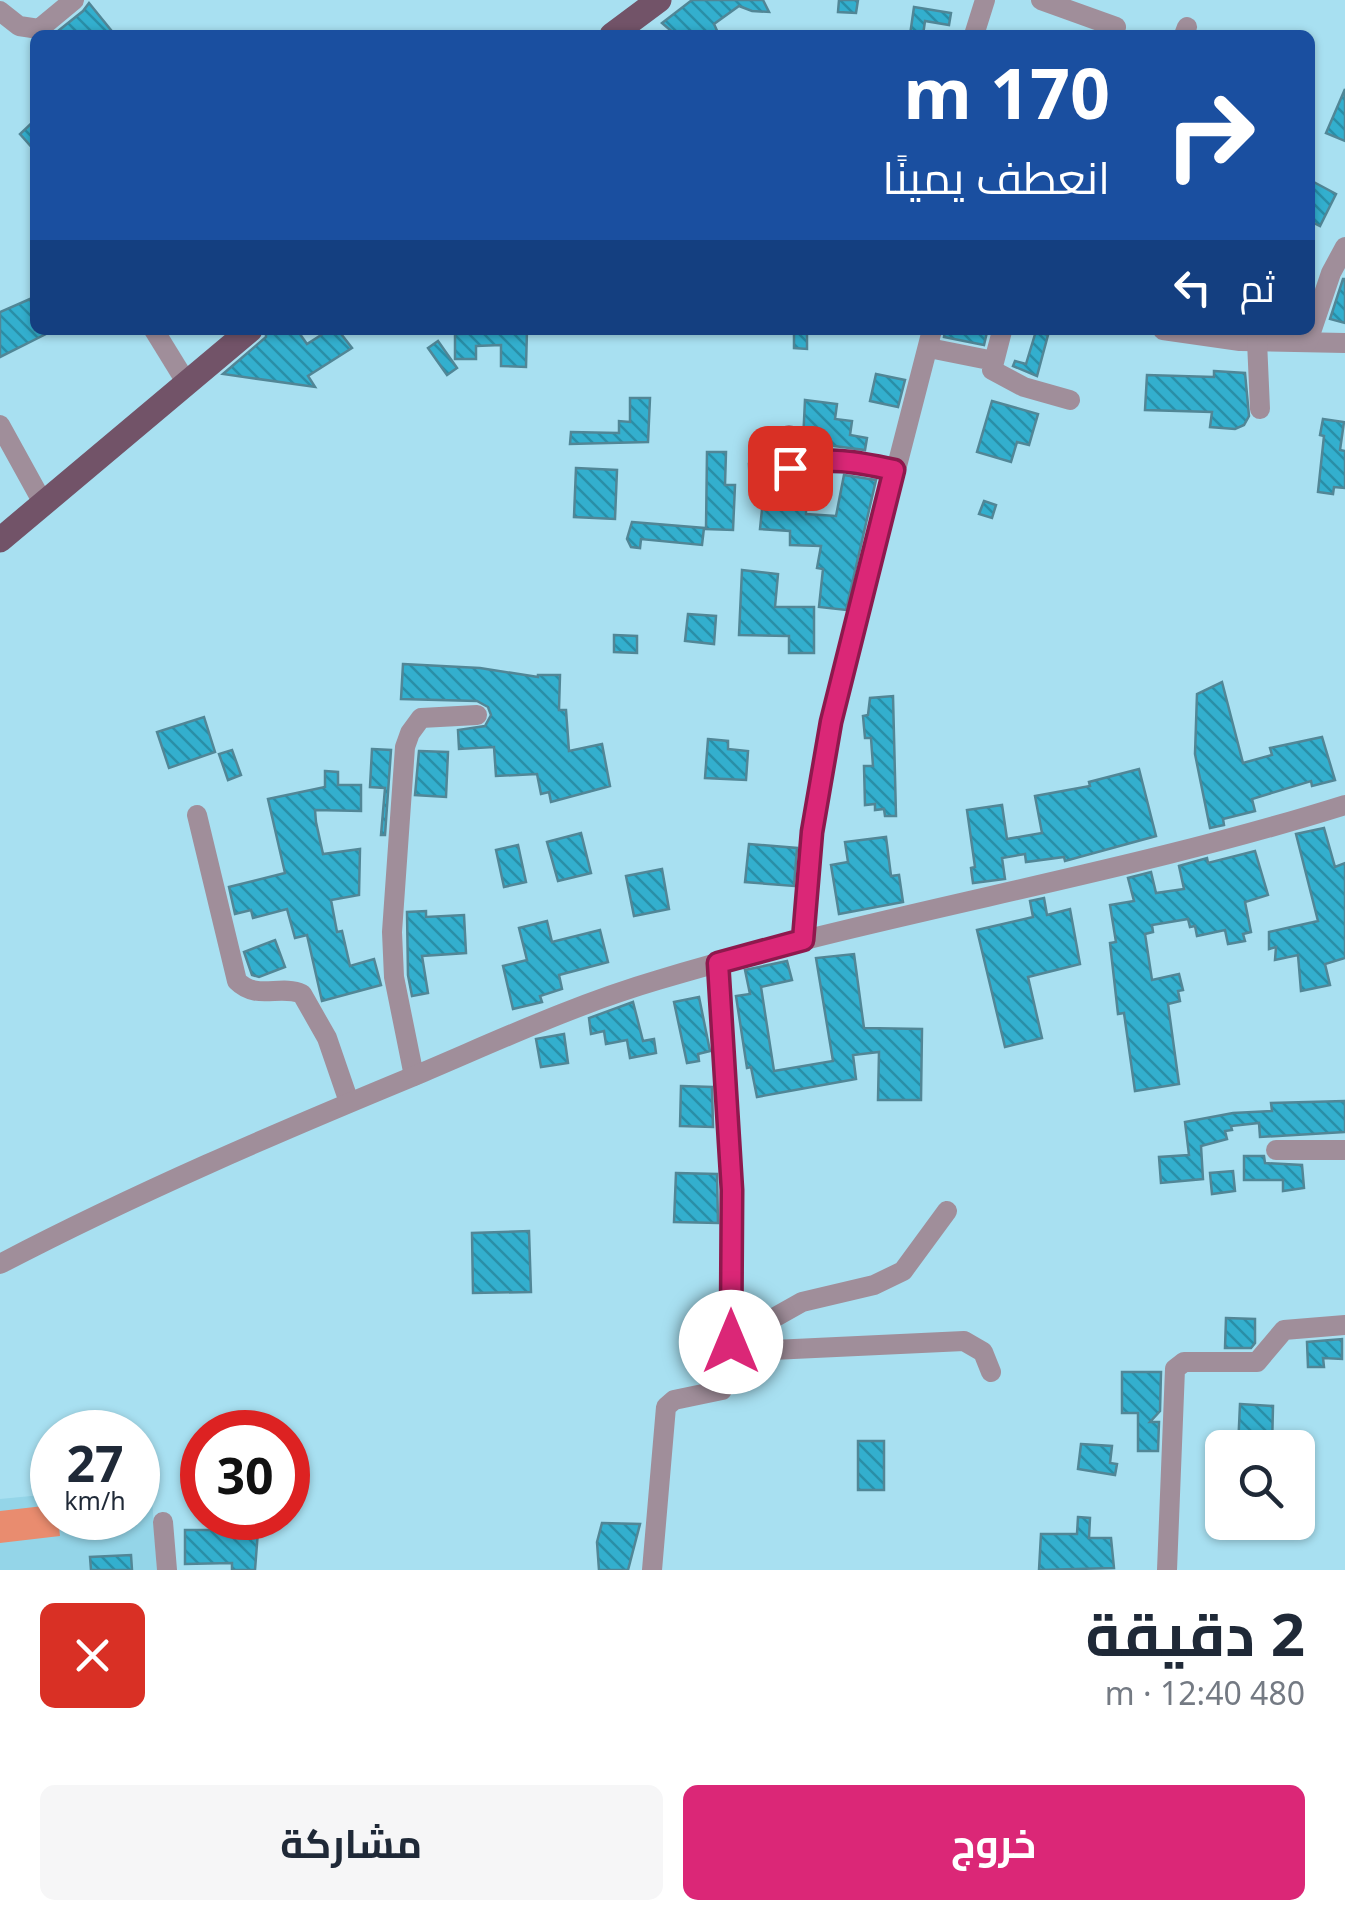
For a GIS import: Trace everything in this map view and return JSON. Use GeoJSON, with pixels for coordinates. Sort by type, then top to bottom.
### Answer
{"type":"FeatureCollection","features":[{"type":"Feature","properties":{"kind":"main road"},"geometry":{"type":"LineString","coordinates":[[619,30],[659,0]]}},
{"type":"Feature","properties":{"kind":"main road"},"geometry":{"type":"LineString","coordinates":[[0,540],[244,335]]}},
{"type":"Feature","properties":{"kind":"street"},"geometry":{"type":"LineString","coordinates":[[0,11],[19,26],[39,29],[74,0]]}},
{"type":"Feature","properties":{"kind":"street"},"geometry":{"type":"LineString","coordinates":[[976,30],[985,0]]}},
{"type":"Feature","properties":{"kind":"street"},"geometry":{"type":"LineString","coordinates":[[1041,0],[1116,27]]}},
{"type":"Feature","properties":{"kind":"street"},"geometry":{"type":"LineString","coordinates":[[1315,322],[1345,248]]}},
{"type":"Feature","properties":{"kind":"street"},"geometry":{"type":"LineString","coordinates":[[157,335],[186,382]]}},
{"type":"Feature","properties":{"kind":"street"},"geometry":{"type":"LineString","coordinates":[[803,940],[812,832],[831,722],[930,339],[994,361],[1001,335]]}},
{"type":"Feature","properties":{"kind":"street"},"geometry":{"type":"LineString","coordinates":[[1001,335],[992,370],[1024,387],[1070,400]]}},
{"type":"Feature","properties":{"kind":"street"},"geometry":{"type":"LineString","coordinates":[[1191,335],[1345,344]]}},
{"type":"Feature","properties":{"kind":"street"},"geometry":{"type":"LineString","coordinates":[[1308,342],[1310,335]]}},
{"type":"Feature","properties":{"kind":"street"},"geometry":{"type":"LineString","coordinates":[[1257,341],[1260,409]]}},
{"type":"Feature","properties":{"kind":"street"},"geometry":{"type":"LineString","coordinates":[[0,425],[43,503]]}},
{"type":"Feature","properties":{"kind":"street"},"geometry":{"type":"LineString","coordinates":[[789,435],[790,468],[808,461],[836,460],[894,470]]}},
{"type":"Feature","properties":{"kind":"street"},"geometry":{"type":"LineString","coordinates":[[414,1076],[394,977],[392,932],[405,747],[421,718],[477,715]]}},
{"type":"Feature","properties":{"kind":"street"},"geometry":{"type":"LineString","coordinates":[[0,1264],[102,1211],[350,1102],[654,981],[803,940],[1171,854],[1345,805]]}},
{"type":"Feature","properties":{"kind":"street"},"geometry":{"type":"LineString","coordinates":[[197,815],[237,981],[256,992],[290,990],[302,994],[327,1038],[350,1102]]}},
{"type":"Feature","properties":{"kind":"street"},"geometry":{"type":"LineString","coordinates":[[652,1570],[666,1408],[674,1400],[722,1390],[730,1376],[732,1190],[718,963]]}},
{"type":"Feature","properties":{"kind":"street"},"geometry":{"type":"LineString","coordinates":[[1276,1150],[1345,1150]]}},
{"type":"Feature","properties":{"kind":"street"},"geometry":{"type":"LineString","coordinates":[[731,1347],[802,1302],[874,1285],[903,1271],[947,1212]]}},
{"type":"Feature","properties":{"kind":"street"},"geometry":{"type":"LineString","coordinates":[[1167,1570],[1175,1368],[1184,1362],[1257,1362],[1284,1330],[1345,1325]]}},
{"type":"Feature","properties":{"kind":"street"},"geometry":{"type":"LineString","coordinates":[[731,1347],[964,1341],[983,1352],[991,1372]]}},
{"type":"Feature","properties":{"kind":"street"},"geometry":{"type":"LineString","coordinates":[[163,1522],[167,1570]]}},
{"type":"Feature","properties":{"kind":"shaded area"},"geometry":{"type":"Polygon","coordinates":[[[30,1496],[30,1540],[155,1540],[157,1570],[0,1570],[0,1499],[30,1496]]]}},
{"type":"Feature","properties":{"kind":"shaded area"},"geometry":{"type":"Polygon","coordinates":[[[30,1508],[30,1540],[0,1543],[0,1511],[30,1508]]]}},
{"type":"Feature","properties":{"kind":"building"},"geometry":{"type":"Polygon","coordinates":[[[692,0],[763,0],[769,12],[739,6],[714,24],[717,30],[670,30],[662,23],[692,0]]]}},
{"type":"Feature","properties":{"kind":"building"},"geometry":{"type":"Polygon","coordinates":[[[839,0],[858,0],[856,13],[838,12],[839,0]]]}},
{"type":"Feature","properties":{"kind":"building"},"geometry":{"type":"Polygon","coordinates":[[[89,3],[111,30],[59,30],[89,3]]]}},
{"type":"Feature","properties":{"kind":"building"},"geometry":{"type":"Polygon","coordinates":[[[914,7],[951,13],[949,25],[925,21],[924,30],[911,30],[914,7]]]}},
{"type":"Feature","properties":{"kind":"building"},"geometry":{"type":"Polygon","coordinates":[[[1345,89],[1345,141],[1326,133],[1345,89]]]}},
{"type":"Feature","properties":{"kind":"building"},"geometry":{"type":"Polygon","coordinates":[[[30,125],[30,145],[20,134],[30,125]]]}},
{"type":"Feature","properties":{"kind":"building"},"geometry":{"type":"Polygon","coordinates":[[[1315,183],[1336,194],[1320,226],[1315,224],[1315,183]]]}},
{"type":"Feature","properties":{"kind":"building"},"geometry":{"type":"Polygon","coordinates":[[[1345,279],[1345,323],[1330,319],[1345,279]]]}},
{"type":"Feature","properties":{"kind":"building"},"geometry":{"type":"Polygon","coordinates":[[[30,299],[30,335],[44,335],[0,357],[0,312],[30,299]]]}},
{"type":"Feature","properties":{"kind":"building"},"geometry":{"type":"Polygon","coordinates":[[[301,335],[307,344],[321,335],[342,335],[352,348],[308,376],[315,387],[223,374],[266,337],[301,335]]]}},
{"type":"Feature","properties":{"kind":"building"},"geometry":{"type":"Polygon","coordinates":[[[455,335],[527,335],[526,367],[501,366],[501,345],[476,346],[476,359],[455,359],[455,335]]]}},
{"type":"Feature","properties":{"kind":"building"},"geometry":{"type":"Polygon","coordinates":[[[794,335],[807,335],[807,349],[794,348],[794,335]]]}},
{"type":"Feature","properties":{"kind":"building"},"geometry":{"type":"Polygon","coordinates":[[[944,335],[986,335],[984,345],[944,335]]]}},
{"type":"Feature","properties":{"kind":"building"},"geometry":{"type":"Polygon","coordinates":[[[1035,335],[1048,335],[1037,376],[1013,366],[1015,361],[1026,364],[1035,335]]]}},
{"type":"Feature","properties":{"kind":"building"},"geometry":{"type":"Polygon","coordinates":[[[438,341],[457,368],[447,375],[428,348],[438,341]]]}},
{"type":"Feature","properties":{"kind":"building"},"geometry":{"type":"Polygon","coordinates":[[[1214,371],[1245,373],[1249,416],[1244,425],[1235,429],[1210,427],[1212,412],[1145,410],[1147,375],[1214,377],[1214,371]]]}},
{"type":"Feature","properties":{"kind":"building"},"geometry":{"type":"Polygon","coordinates":[[[876,374],[905,380],[898,407],[870,401],[876,374]]]}},
{"type":"Feature","properties":{"kind":"building"},"geometry":{"type":"Polygon","coordinates":[[[630,398],[650,398],[648,442],[570,444],[571,432],[619,433],[619,421],[630,422],[630,398]]]}},
{"type":"Feature","properties":{"kind":"building"},"geometry":{"type":"Polygon","coordinates":[[[805,400],[837,404],[835,419],[852,421],[850,435],[867,438],[865,450],[803,442],[805,400]]]}},
{"type":"Feature","properties":{"kind":"building"},"geometry":{"type":"Polygon","coordinates":[[[992,401],[1038,414],[1029,445],[1017,442],[1011,462],[977,452],[992,401]]]}},
{"type":"Feature","properties":{"kind":"building"},"geometry":{"type":"Polygon","coordinates":[[[1323,419],[1344,422],[1340,450],[1345,451],[1345,488],[1334,487],[1333,494],[1318,492],[1323,419]]]}},
{"type":"Feature","properties":{"kind":"building"},"geometry":{"type":"Polygon","coordinates":[[[707,452],[726,452],[725,485],[735,485],[733,530],[706,529],[707,452]]]}},
{"type":"Feature","properties":{"kind":"building"},"geometry":{"type":"Polygon","coordinates":[[[774,463],[775,508],[806,509],[806,514],[836,516],[844,475],[876,480],[846,610],[819,607],[823,569],[817,568],[821,546],[790,545],[790,531],[760,529],[764,490],[750,491],[749,464],[774,463]]]}},
{"type":"Feature","properties":{"kind":"building"},"geometry":{"type":"Polygon","coordinates":[[[576,468],[617,470],[615,519],[574,517],[576,468]]]}},
{"type":"Feature","properties":{"kind":"building"},"geometry":{"type":"Polygon","coordinates":[[[984,501],[996,505],[992,518],[979,514],[984,501]]]}},
{"type":"Feature","properties":{"kind":"building"},"geometry":{"type":"Polygon","coordinates":[[[632,522],[704,528],[702,545],[641,539],[640,548],[631,547],[627,539],[632,522]]]}},
{"type":"Feature","properties":{"kind":"building"},"geometry":{"type":"Polygon","coordinates":[[[742,570],[778,574],[775,607],[814,607],[814,653],[789,653],[789,636],[739,635],[742,570]]]}},
{"type":"Feature","properties":{"kind":"building"},"geometry":{"type":"Polygon","coordinates":[[[688,614],[716,616],[714,644],[685,641],[688,614]]]}},
{"type":"Feature","properties":{"kind":"building"},"geometry":{"type":"Polygon","coordinates":[[[614,635],[637,636],[637,653],[614,652],[614,635]]]}},
{"type":"Feature","properties":{"kind":"building"},"geometry":{"type":"Polygon","coordinates":[[[403,664],[480,668],[538,677],[560,675],[559,710],[566,710],[569,751],[602,744],[610,786],[551,802],[549,792],[541,794],[537,774],[496,776],[494,747],[459,749],[458,730],[485,726],[491,715],[488,707],[477,701],[401,699],[403,664]]]}},
{"type":"Feature","properties":{"kind":"building"},"geometry":{"type":"Polygon","coordinates":[[[1222,682],[1243,763],[1272,755],[1270,748],[1322,737],[1335,780],[1312,786],[1311,781],[1252,799],[1255,811],[1223,819],[1224,825],[1210,828],[1195,754],[1197,694],[1222,682]]]}},
{"type":"Feature","properties":{"kind":"building"},"geometry":{"type":"Polygon","coordinates":[[[893,696],[896,816],[885,816],[884,809],[875,810],[875,804],[865,805],[864,766],[873,766],[871,738],[865,738],[863,716],[868,715],[870,698],[893,696]]]}},
{"type":"Feature","properties":{"kind":"building"},"geometry":{"type":"Polygon","coordinates":[[[204,717],[215,752],[169,768],[157,732],[204,717]]]}},
{"type":"Feature","properties":{"kind":"building"},"geometry":{"type":"Polygon","coordinates":[[[708,739],[728,741],[728,749],[748,751],[746,780],[705,778],[708,739]]]}},
{"type":"Feature","properties":{"kind":"building"},"geometry":{"type":"Polygon","coordinates":[[[372,749],[391,750],[385,835],[381,835],[385,788],[370,787],[372,749]]]}},
{"type":"Feature","properties":{"kind":"building"},"geometry":{"type":"Polygon","coordinates":[[[232,750],[241,775],[228,780],[219,754],[232,750]]]}},
{"type":"Feature","properties":{"kind":"building"},"geometry":{"type":"Polygon","coordinates":[[[419,751],[448,752],[446,797],[415,795],[419,751]]]}},
{"type":"Feature","properties":{"kind":"building"},"geometry":{"type":"Polygon","coordinates":[[[1139,769],[1156,836],[1065,861],[1064,857],[1026,862],[1025,854],[1002,858],[1005,879],[973,883],[971,868],[975,867],[967,810],[1002,805],[1007,839],[1042,833],[1035,796],[1090,786],[1089,782],[1139,769]]]}},
{"type":"Feature","properties":{"kind":"building"},"geometry":{"type":"Polygon","coordinates":[[[325,771],[338,772],[338,785],[361,785],[361,811],[315,810],[316,822],[323,854],[360,849],[359,895],[331,900],[337,932],[342,931],[350,966],[374,959],[381,985],[322,1001],[307,935],[295,938],[287,909],[253,918],[251,910],[235,914],[229,887],[285,873],[268,799],[325,787],[325,771]]]}},
{"type":"Feature","properties":{"kind":"building"},"geometry":{"type":"Polygon","coordinates":[[[1324,828],[1335,867],[1345,863],[1345,958],[1325,964],[1330,985],[1301,991],[1298,955],[1275,960],[1276,947],[1269,949],[1269,932],[1318,921],[1296,834],[1324,828]]]}},
{"type":"Feature","properties":{"kind":"building"},"geometry":{"type":"Polygon","coordinates":[[[581,833],[591,873],[558,881],[547,842],[581,833]]]}},
{"type":"Feature","properties":{"kind":"building"},"geometry":{"type":"Polygon","coordinates":[[[886,837],[891,876],[899,875],[903,902],[839,914],[831,865],[848,862],[845,842],[886,837]]]}},
{"type":"Feature","properties":{"kind":"building"},"geometry":{"type":"Polygon","coordinates":[[[749,844],[797,848],[794,886],[745,882],[749,844]]]}},
{"type":"Feature","properties":{"kind":"building"},"geometry":{"type":"Polygon","coordinates":[[[518,845],[526,882],[504,887],[496,850],[518,845]]]}},
{"type":"Feature","properties":{"kind":"building"},"geometry":{"type":"Polygon","coordinates":[[[1255,851],[1268,895],[1245,902],[1251,932],[1243,934],[1245,941],[1228,944],[1225,930],[1197,936],[1188,919],[1152,925],[1153,932],[1145,934],[1152,980],[1179,974],[1183,990],[1178,991],[1180,1001],[1168,1004],[1179,1084],[1135,1091],[1124,1013],[1118,1014],[1110,943],[1116,942],[1110,905],[1134,901],[1128,878],[1151,872],[1156,893],[1184,889],[1179,866],[1255,851]]]}},
{"type":"Feature","properties":{"kind":"building"},"geometry":{"type":"Polygon","coordinates":[[[662,869],[669,909],[634,916],[626,876],[662,869]]]}},
{"type":"Feature","properties":{"kind":"building"},"geometry":{"type":"Polygon","coordinates":[[[1044,898],[1047,915],[1070,909],[1080,964],[1028,977],[1042,1038],[1005,1047],[977,930],[1033,917],[1030,901],[1044,898]]]}},
{"type":"Feature","properties":{"kind":"building"},"geometry":{"type":"Polygon","coordinates":[[[426,911],[426,917],[464,915],[466,953],[422,956],[428,993],[412,996],[407,912],[426,911]]]}},
{"type":"Feature","properties":{"kind":"building"},"geometry":{"type":"Polygon","coordinates":[[[547,921],[552,942],[600,930],[608,962],[559,975],[562,989],[540,996],[542,1002],[513,1009],[503,966],[527,960],[519,928],[547,921]]]}},
{"type":"Feature","properties":{"kind":"building"},"geometry":{"type":"Polygon","coordinates":[[[275,940],[285,967],[259,977],[252,975],[244,952],[275,940]]]}},
{"type":"Feature","properties":{"kind":"building"},"geometry":{"type":"Polygon","coordinates":[[[854,954],[864,1028],[922,1029],[921,1100],[878,1100],[879,1052],[853,1055],[856,1079],[757,1097],[751,1067],[747,1068],[736,996],[750,994],[745,970],[787,961],[792,980],[761,987],[774,1071],[833,1061],[816,958],[854,954]]]}},
{"type":"Feature","properties":{"kind":"building"},"geometry":{"type":"Polygon","coordinates":[[[699,997],[710,1051],[698,1054],[699,1061],[687,1063],[674,1002],[699,997]]]}},
{"type":"Feature","properties":{"kind":"building"},"geometry":{"type":"Polygon","coordinates":[[[633,1002],[643,1041],[654,1039],[656,1053],[630,1058],[627,1040],[606,1044],[604,1031],[591,1034],[589,1018],[633,1002]]]}},
{"type":"Feature","properties":{"kind":"building"},"geometry":{"type":"Polygon","coordinates":[[[564,1034],[568,1063],[541,1067],[536,1039],[564,1034]]]}},
{"type":"Feature","properties":{"kind":"building"},"geometry":{"type":"Polygon","coordinates":[[[681,1086],[712,1087],[713,1127],[680,1126],[681,1086]]]}},
{"type":"Feature","properties":{"kind":"building"},"geometry":{"type":"Polygon","coordinates":[[[1345,1101],[1345,1132],[1260,1137],[1259,1123],[1231,1126],[1232,1130],[1225,1131],[1227,1139],[1201,1146],[1203,1179],[1161,1183],[1159,1157],[1189,1155],[1185,1122],[1272,1111],[1271,1103],[1345,1101]]]}},
{"type":"Feature","properties":{"kind":"building"},"geometry":{"type":"Polygon","coordinates":[[[1244,1156],[1264,1156],[1265,1163],[1302,1165],[1304,1188],[1283,1191],[1283,1180],[1244,1180],[1244,1156]]]}},
{"type":"Feature","properties":{"kind":"building"},"geometry":{"type":"Polygon","coordinates":[[[1233,1171],[1235,1191],[1212,1194],[1210,1173],[1233,1171]]]}},
{"type":"Feature","properties":{"kind":"building"},"geometry":{"type":"Polygon","coordinates":[[[676,1173],[717,1174],[718,1223],[674,1222],[676,1173]]]}},
{"type":"Feature","properties":{"kind":"building"},"geometry":{"type":"Polygon","coordinates":[[[529,1231],[531,1292],[473,1293],[472,1233],[529,1231]]]}},
{"type":"Feature","properties":{"kind":"building"},"geometry":{"type":"Polygon","coordinates":[[[1226,1318],[1255,1319],[1255,1343],[1251,1348],[1225,1348],[1226,1318]]]}},
{"type":"Feature","properties":{"kind":"building"},"geometry":{"type":"Polygon","coordinates":[[[1342,1339],[1342,1359],[1323,1358],[1324,1367],[1308,1367],[1307,1342],[1342,1339]]]}},
{"type":"Feature","properties":{"kind":"building"},"geometry":{"type":"Polygon","coordinates":[[[1122,1372],[1161,1372],[1160,1411],[1150,1422],[1159,1422],[1158,1451],[1138,1451],[1138,1413],[1122,1413],[1122,1372]]]}},
{"type":"Feature","properties":{"kind":"building"},"geometry":{"type":"Polygon","coordinates":[[[1240,1404],[1273,1406],[1272,1430],[1239,1430],[1240,1404]]]}},
{"type":"Feature","properties":{"kind":"building"},"geometry":{"type":"Polygon","coordinates":[[[858,1441],[884,1441],[884,1490],[858,1490],[858,1441]]]}},
{"type":"Feature","properties":{"kind":"building"},"geometry":{"type":"Polygon","coordinates":[[[1081,1444],[1112,1446],[1110,1463],[1117,1464],[1115,1475],[1078,1469],[1081,1444]]]}},
{"type":"Feature","properties":{"kind":"building"},"geometry":{"type":"Polygon","coordinates":[[[1078,1517],[1090,1518],[1089,1538],[1111,1538],[1114,1568],[1039,1570],[1041,1534],[1077,1534],[1078,1517]]]}},
{"type":"Feature","properties":{"kind":"building"},"geometry":{"type":"Polygon","coordinates":[[[602,1523],[640,1524],[628,1570],[599,1570],[597,1542],[602,1523]]]}},
{"type":"Feature","properties":{"kind":"building"},"geometry":{"type":"Polygon","coordinates":[[[185,1540],[257,1540],[255,1570],[232,1570],[232,1563],[185,1564],[185,1540]]]}},
{"type":"Feature","properties":{"kind":"building"},"geometry":{"type":"Polygon","coordinates":[[[131,1555],[132,1570],[91,1570],[90,1557],[131,1555]]]}},
{"type":"Feature","properties":{"kind":"route"},"geometry":{"type":"LineString","coordinates":[[731,1342],[732,1190],[718,963],[803,940],[812,832],[831,722],[894,470],[836,460],[808,461],[790,468]]}}]}
